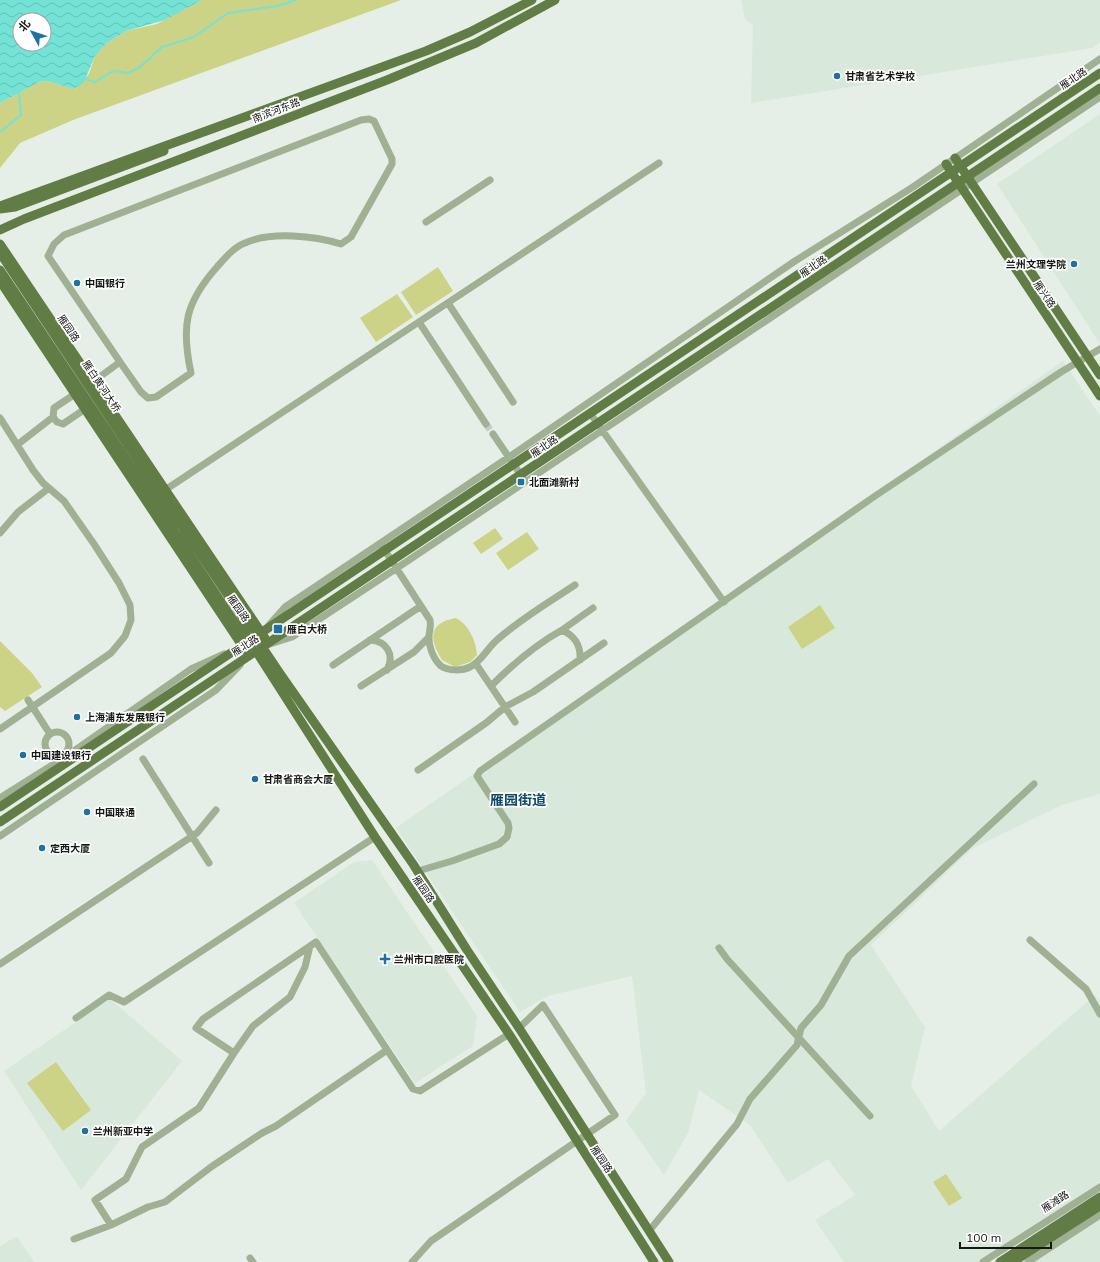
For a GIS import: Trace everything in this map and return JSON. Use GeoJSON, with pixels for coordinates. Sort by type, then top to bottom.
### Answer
{"type":"FeatureCollection","features":[{"type":"Feature","properties":{"kind":"main road","name":"南滨河东路"},"geometry":{"type":"LineString","coordinates":[[0,206],[311,91],[447,43],[532,0]]}},
{"type":"Feature","properties":{"kind":"main road","name":"南滨河东路"},"geometry":{"type":"LineString","coordinates":[[0,230],[387,80],[476,43],[555,0]]}},
{"type":"Feature","properties":{"kind":"main road","name":"雁北路"},"geometry":{"type":"LineString","coordinates":[[0,807],[65,758],[252,639],[386,550],[511,461],[590,413],[1100,73]]}},
{"type":"Feature","properties":{"kind":"main road"},"geometry":{"type":"LineString","coordinates":[[352,77],[357,91]]}},
{"type":"Feature","properties":{"kind":"main road","name":"雁北路"},"geometry":{"type":"LineString","coordinates":[[0,822],[259,649],[394,564],[600,427],[970,179],[1100,88]]}},
{"type":"Feature","properties":{"kind":"main road"},"geometry":{"type":"LineString","coordinates":[[0,210],[15,207],[290,104],[311,91]]}},
{"type":"Feature","properties":{"kind":"main road","name":"雁兴路"},"geometry":{"type":"LineString","coordinates":[[955,158],[1100,375]]}},
{"type":"Feature","properties":{"kind":"main road","name":"雁兴路"},"geometry":{"type":"LineString","coordinates":[[946,164],[1100,396]]}},
{"type":"Feature","properties":{"kind":"main road","name":"雁园路"},"geometry":{"type":"LineString","coordinates":[[0,244],[165,490],[252,639]]}},
{"type":"Feature","properties":{"kind":"main road","name":"雁白黄河大桥"},"geometry":{"type":"LineString","coordinates":[[0,253],[185,531]]}},
{"type":"Feature","properties":{"kind":"main road","name":"雁白黄河大桥"},"geometry":{"type":"LineString","coordinates":[[0,270],[173,529]]}},
{"type":"Feature","properties":{"kind":"main road","name":"雁园路"},"geometry":{"type":"LineString","coordinates":[[0,281],[85,409],[418,871],[466,950],[519,1028],[669,1262]]}},
{"type":"Feature","properties":{"kind":"main road","name":"雁园路"},"geometry":{"type":"LineString","coordinates":[[173,529],[231,617],[252,639]]}},
{"type":"Feature","properties":{"kind":"main road","name":"雁园路"},"geometry":{"type":"LineString","coordinates":[[185,531],[375,837],[509,1034],[654,1262]]}},
{"type":"Feature","properties":{"kind":"main road"},"geometry":{"type":"LineString","coordinates":[[509,1034],[519,1028]]}},
{"type":"Feature","properties":{"kind":"main road","name":"雁滩路"},"geometry":{"type":"LineString","coordinates":[[1000,1262],[1100,1197]]}},
{"type":"Feature","properties":{"kind":"main road"},"geometry":{"type":"LineString","coordinates":[[1013,1262],[1100,1206]]}},
{"type":"Feature","properties":{"kind":"street"},"geometry":{"type":"LineString","coordinates":[[252,639],[285,607],[380,542],[511,461],[795,262],[913,187],[1100,60]]}},
{"type":"Feature","properties":{"kind":"street"},"geometry":{"type":"LineString","coordinates":[[970,179],[1100,97]]}},
{"type":"Feature","properties":{"kind":"street"},"geometry":{"type":"LineString","coordinates":[[369,119],[374,121],[392,159],[392,164],[351,237],[341,244],[326,240],[299,237],[267,237],[244,243],[228,255],[206,280],[194,297],[185,337],[191,374],[156,397],[148,398],[141,392],[120,362],[48,256],[54,244],[64,235],[354,123],[369,119]]}},
{"type":"Feature","properties":{"kind":"street"},"geometry":{"type":"LineString","coordinates":[[165,490],[659,163]]}},
{"type":"Feature","properties":{"kind":"street"},"geometry":{"type":"LineString","coordinates":[[426,222],[490,180]]}},
{"type":"Feature","properties":{"kind":"street"},"geometry":{"type":"LineString","coordinates":[[448,303],[513,402]]}},
{"type":"Feature","properties":{"kind":"street"},"geometry":{"type":"LineString","coordinates":[[419,322],[486,424]]}},
{"type":"Feature","properties":{"kind":"street"},"geometry":{"type":"LineString","coordinates":[[418,871],[452,861],[499,844],[507,837],[509,833],[508,823],[476,776],[480,771],[881,492],[1100,349]]}},
{"type":"Feature","properties":{"kind":"street"},"geometry":{"type":"LineString","coordinates":[[85,409],[63,424],[57,422],[53,417],[54,408],[120,362]]}},
{"type":"Feature","properties":{"kind":"street"},"geometry":{"type":"LineString","coordinates":[[590,413],[724,602]]}},
{"type":"Feature","properties":{"kind":"street"},"geometry":{"type":"LineString","coordinates":[[17,445],[53,417]]}},
{"type":"Feature","properties":{"kind":"street"},"geometry":{"type":"LineString","coordinates":[[0,418],[33,470],[49,488],[64,501],[119,584],[130,605],[131,620],[125,636],[111,653],[0,729]]}},
{"type":"Feature","properties":{"kind":"street"},"geometry":{"type":"LineString","coordinates":[[493,434],[523,478]]}},
{"type":"Feature","properties":{"kind":"street"},"geometry":{"type":"LineString","coordinates":[[0,533],[18,512],[49,488]]}},
{"type":"Feature","properties":{"kind":"street"},"geometry":{"type":"LineString","coordinates":[[380,542],[431,625],[429,637],[431,649],[437,660],[445,668],[464,669],[476,664],[496,640],[520,620],[575,585]]}},
{"type":"Feature","properties":{"kind":"street"},"geometry":{"type":"LineString","coordinates":[[333,665],[420,606]]}},
{"type":"Feature","properties":{"kind":"street"},"geometry":{"type":"LineString","coordinates":[[491,686],[510,667],[542,641],[562,630],[593,608]]}},
{"type":"Feature","properties":{"kind":"street"},"geometry":{"type":"LineString","coordinates":[[562,630],[575,638],[578,645],[580,660]]}},
{"type":"Feature","properties":{"kind":"street"},"geometry":{"type":"LineString","coordinates":[[361,686],[414,652],[429,637]]}},
{"type":"Feature","properties":{"kind":"street"},"geometry":{"type":"LineString","coordinates":[[370,640],[382,642],[390,652],[391,658],[387,670]]}},
{"type":"Feature","properties":{"kind":"street"},"geometry":{"type":"LineString","coordinates":[[418,770],[486,723],[505,707],[533,692],[604,643]]}},
{"type":"Feature","properties":{"kind":"street"},"geometry":{"type":"LineString","coordinates":[[0,836],[216,690],[259,649]]}},
{"type":"Feature","properties":{"kind":"street"},"geometry":{"type":"LineString","coordinates":[[476,664],[515,722]]}},
{"type":"Feature","properties":{"kind":"street"},"geometry":{"type":"LineString","coordinates":[[28,700],[50,734]]}},
{"type":"Feature","properties":{"kind":"street"},"geometry":{"type":"LineString","coordinates":[[0,798],[65,758],[69,746],[67,737],[59,732],[50,734],[45,741],[46,751],[54,756],[65,758],[74,772]]}},
{"type":"Feature","properties":{"kind":"street"},"geometry":{"type":"LineString","coordinates":[[144,759],[209,863]]}},
{"type":"Feature","properties":{"kind":"street"},"geometry":{"type":"LineString","coordinates":[[649,1232],[738,1124],[750,1099],[796,1045],[801,1028],[821,1005],[849,956],[1034,784]]}},
{"type":"Feature","properties":{"kind":"street"},"geometry":{"type":"LineString","coordinates":[[0,964],[192,836],[216,810]]}},
{"type":"Feature","properties":{"kind":"street"},"geometry":{"type":"LineString","coordinates":[[76,1018],[109,995],[124,1002],[375,837]]}},
{"type":"Feature","properties":{"kind":"street"},"geometry":{"type":"LineString","coordinates":[[1030,940],[1086,989],[1100,1014]]}},
{"type":"Feature","properties":{"kind":"street"},"geometry":{"type":"LineString","coordinates":[[234,1053],[196,1028],[203,1019],[316,942],[413,1089],[420,1090],[509,1034]]}},
{"type":"Feature","properties":{"kind":"street"},"geometry":{"type":"LineString","coordinates":[[111,1225],[95,1200],[126,1179],[142,1147],[199,1108],[253,1026],[290,997],[305,967],[310,946]]}},
{"type":"Feature","properties":{"kind":"street"},"geometry":{"type":"LineString","coordinates":[[719,948],[727,960],[870,1116]]}},
{"type":"Feature","properties":{"kind":"street"},"geometry":{"type":"LineString","coordinates":[[412,1262],[431,1240],[615,1115],[543,1005],[519,1028]]}},
{"type":"Feature","properties":{"kind":"street"},"geometry":{"type":"LineString","coordinates":[[74,1239],[111,1225],[148,1206],[165,1202],[211,1167],[262,1133],[276,1126],[387,1050]]}},
{"type":"Feature","properties":{"kind":"street","name":"雁滩路"},"geometry":{"type":"LineString","coordinates":[[983,1262],[1100,1187]]}},
{"type":"Feature","properties":{"kind":"street"},"geometry":{"type":"LineString","coordinates":[[1028,1262],[1100,1215]]}},
{"type":"Feature","properties":{"kind":"shaded area","name":"甘肃省艺术学校"},"geometry":{"type":"Polygon","coordinates":[[[741,0],[1100,0],[1100,42],[1092,48],[751,103],[753,26],[745,19],[741,0]]]}},
{"type":"Feature","properties":{"kind":"shaded area","name":"兰州文理学院"},"geometry":{"type":"Polygon","coordinates":[[[1100,114],[1100,344],[997,184],[1100,114]]]}},
{"type":"Feature","properties":{"kind":"shaded area"},"geometry":{"type":"Polygon","coordinates":[[[1063,361],[1100,416],[1100,794],[1062,805],[973,848],[871,945],[925,1027],[911,1086],[939,1131],[1095,995],[1100,1002],[1100,1182],[978,1262],[844,1262],[815,1220],[855,1195],[828,1159],[788,1183],[750,1125],[699,1090],[688,1133],[664,1175],[626,1121],[646,1093],[632,976],[548,996],[520,1012],[396,828],[1063,361]]]}},
{"type":"Feature","properties":{"kind":"shaded area","name":"兰州市口腔医院"},"geometry":{"type":"Polygon","coordinates":[[[372,860],[477,1016],[473,1046],[415,1083],[294,903],[354,862],[372,860]]]}},
{"type":"Feature","properties":{"kind":"shaded area","name":"兰州新亚中学"},"geometry":{"type":"Polygon","coordinates":[[[110,999],[182,1061],[81,1190],[4,1071],[110,999]]]}},
{"type":"Feature","properties":{"kind":"shaded area"},"geometry":{"type":"Polygon","coordinates":[[[1100,1206],[1100,1262],[1013,1262],[1100,1206]]]}},
{"type":"Feature","properties":{"kind":"shaded area"},"geometry":{"type":"Polygon","coordinates":[[[17,1236],[34,1262],[0,1262],[0,1246],[17,1236]]]}},
{"type":"Feature","properties":{"kind":"green space"},"geometry":{"type":"Polygon","coordinates":[[[202,0],[401,0],[73,120],[20,143],[0,168],[0,103],[39,82],[48,81],[75,89],[89,74],[95,56],[107,43],[126,31],[157,24],[202,0]]]}},
{"type":"Feature","properties":{"kind":"green space"},"geometry":{"type":"Polygon","coordinates":[[[438,267],[453,291],[416,315],[401,292],[438,267]]]}},
{"type":"Feature","properties":{"kind":"green space"},"geometry":{"type":"Polygon","coordinates":[[[397,294],[413,317],[376,342],[360,318],[397,294]]]}},
{"type":"Feature","properties":{"kind":"green space"},"geometry":{"type":"Polygon","coordinates":[[[495,528],[503,539],[481,554],[473,543],[495,528]]]}},
{"type":"Feature","properties":{"kind":"green space"},"geometry":{"type":"Polygon","coordinates":[[[527,532],[539,549],[508,570],[496,553],[527,532]]]}},
{"type":"Feature","properties":{"kind":"green space"},"geometry":{"type":"Polygon","coordinates":[[[820,605],[835,628],[802,649],[788,627],[820,605]]]}},
{"type":"Feature","properties":{"kind":"green space"},"geometry":{"type":"Polygon","coordinates":[[[456,618],[465,625],[471,634],[477,655],[470,662],[455,667],[442,660],[433,639],[436,628],[440,624],[447,620],[456,618]]]}},
{"type":"Feature","properties":{"kind":"green space"},"geometry":{"type":"Polygon","coordinates":[[[0,641],[32,673],[42,687],[5,711],[0,707],[0,641]]]}},
{"type":"Feature","properties":{"kind":"green space"},"geometry":{"type":"Polygon","coordinates":[[[56,1062],[91,1110],[63,1131],[27,1083],[56,1062]]]}},
{"type":"Feature","properties":{"kind":"green space"},"geometry":{"type":"Polygon","coordinates":[[[946,1174],[962,1198],[949,1206],[933,1182],[946,1174]]]}},
{"type":"Feature","properties":{"kind":"water"},"geometry":{"type":"Polygon","coordinates":[[[0,0],[202,0],[165,20],[126,31],[107,43],[95,56],[84,82],[74,89],[48,81],[39,82],[0,103],[0,0]]]}},
{"type":"Feature","properties":{"kind":"waterway"},"geometry":{"type":"LineString","coordinates":[[85,79],[95,82],[113,71],[128,73],[140,67],[162,47],[194,37],[228,13],[277,6],[296,0]]}},
{"type":"Feature","properties":{"kind":"waterway"},"geometry":{"type":"LineString","coordinates":[[0,132],[21,115],[19,93]]}},
{"type":"Feature","properties":{"kind":"tunnel"},"geometry":{"type":"LineString","coordinates":[[486,424],[493,434]]}},
{"type":"Feature","properties":{"kind":"place","name":"甘肃省艺术学校"},"geometry":{"type":"Point","coordinates":[837,76]}},
{"type":"Feature","properties":{"kind":"place","name":"兰州文理学院"},"geometry":{"type":"Point","coordinates":[1074,264]}},
{"type":"Feature","properties":{"kind":"place","name":"中国银行"},"geometry":{"type":"Point","coordinates":[77,283]}},
{"type":"Feature","properties":{"kind":"place","name":"北面滩新村"},"geometry":{"type":"Point","coordinates":[521,482]}},
{"type":"Feature","properties":{"kind":"place","name":"雁白大桥"},"geometry":{"type":"Point","coordinates":[278,629]}},
{"type":"Feature","properties":{"kind":"place","name":"上海浦东发展银行"},"geometry":{"type":"Point","coordinates":[77,717]}},
{"type":"Feature","properties":{"kind":"place","name":"中国建设银行"},"geometry":{"type":"Point","coordinates":[23,755]}},
{"type":"Feature","properties":{"kind":"place","name":"甘肃省商会大厦"},"geometry":{"type":"Point","coordinates":[255,779]}},
{"type":"Feature","properties":{"kind":"place","name":"中国联通"},"geometry":{"type":"Point","coordinates":[87,812]}},
{"type":"Feature","properties":{"kind":"place","name":"定西大厦"},"geometry":{"type":"Point","coordinates":[42,848]}},
{"type":"Feature","properties":{"kind":"place","name":"兰州市口腔医院"},"geometry":{"type":"Point","coordinates":[385,959]}},
{"type":"Feature","properties":{"kind":"place","name":"兰州新亚中学"},"geometry":{"type":"Point","coordinates":[85,1131]}},
{"type":"Feature","properties":{"kind":"district","name":"雁园街道"},"geometry":{"type":"Point","coordinates":[518,800]}}]}
